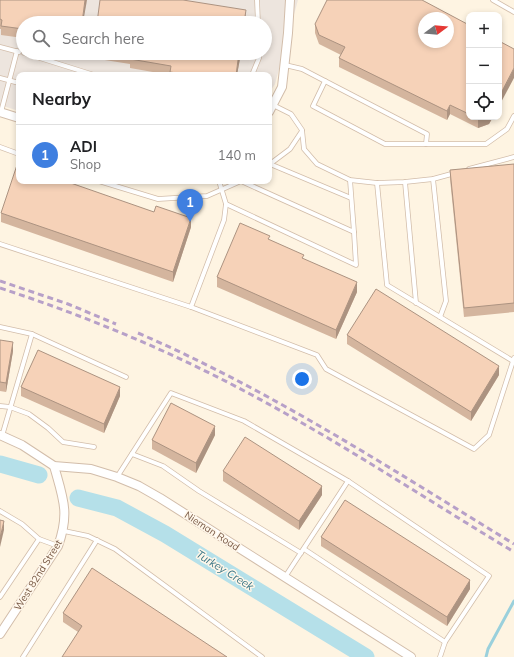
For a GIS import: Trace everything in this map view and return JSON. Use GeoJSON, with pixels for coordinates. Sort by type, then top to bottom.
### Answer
{"type":"FeatureCollection","features":[{"type":"Feature","properties":{"kind":"street"},"geometry":{"type":"LineString","coordinates":[[272,106],[282,87],[290,0]]}},
{"type":"Feature","properties":{"kind":"street"},"geometry":{"type":"LineString","coordinates":[[0,114],[16,117]]}},
{"type":"Feature","properties":{"kind":"street","name":"Nieman Road"},"geometry":{"type":"LineString","coordinates":[[1,436],[22,445],[54,466],[91,469],[139,486],[411,657]]}},
{"type":"Feature","properties":{"kind":"street","name":"West 82nd Street"},"geometry":{"type":"LineString","coordinates":[[0,634],[58,546],[64,531],[65,509],[54,466]]}},
{"type":"Feature","properties":{"kind":"lane"},"geometry":{"type":"LineString","coordinates":[[257,0],[258,16]]}},
{"type":"Feature","properties":{"kind":"lane"},"geometry":{"type":"LineString","coordinates":[[493,0],[514,12]]}},
{"type":"Feature","properties":{"kind":"lane"},"geometry":{"type":"LineString","coordinates":[[0,47],[16,51]]}},
{"type":"Feature","properties":{"kind":"lane"},"geometry":{"type":"LineString","coordinates":[[0,114],[16,55]]}},
{"type":"Feature","properties":{"kind":"lane"},"geometry":{"type":"LineString","coordinates":[[46,60],[84,72]]}},
{"type":"Feature","properties":{"kind":"lane"},"geometry":{"type":"LineString","coordinates":[[253,72],[258,60]]}},
{"type":"Feature","properties":{"kind":"lane"},"geometry":{"type":"LineString","coordinates":[[285,65],[302,69],[427,134],[426,144]]}},
{"type":"Feature","properties":{"kind":"lane"},"geometry":{"type":"LineString","coordinates":[[0,78],[16,81]]}},
{"type":"Feature","properties":{"kind":"lane"},"geometry":{"type":"LineString","coordinates":[[325,81],[312,106],[385,144],[486,144],[507,128],[514,116]]}},
{"type":"Feature","properties":{"kind":"lane"},"geometry":{"type":"LineString","coordinates":[[272,108],[291,114],[302,130],[304,149],[317,164],[350,180],[377,183],[433,179],[514,157]]}},
{"type":"Feature","properties":{"kind":"lane"},"geometry":{"type":"LineString","coordinates":[[272,162],[290,149],[302,130]]}},
{"type":"Feature","properties":{"kind":"lane"},"geometry":{"type":"LineString","coordinates":[[0,147],[16,153]]}},
{"type":"Feature","properties":{"kind":"lane"},"geometry":{"type":"LineString","coordinates":[[272,165],[351,198]]}},
{"type":"Feature","properties":{"kind":"lane"},"geometry":{"type":"LineString","coordinates":[[433,179],[446,301],[440,317]]}},
{"type":"Feature","properties":{"kind":"lane"},"geometry":{"type":"LineString","coordinates":[[226,204],[356,265],[350,180]]}},
{"type":"Feature","properties":{"kind":"lane"},"geometry":{"type":"LineString","coordinates":[[405,182],[416,302]]}},
{"type":"Feature","properties":{"kind":"lane"},"geometry":{"type":"LineString","coordinates":[[0,244],[191,307],[317,355],[326,369],[474,449],[489,435],[513,359],[387,285],[377,183]]}},
{"type":"Feature","properties":{"kind":"lane"},"geometry":{"type":"LineString","coordinates":[[109,184],[158,199],[207,196],[235,184]]}},
{"type":"Feature","properties":{"kind":"lane"},"geometry":{"type":"LineString","coordinates":[[191,307],[224,220],[226,204],[220,184]]}},
{"type":"Feature","properties":{"kind":"lane"},"geometry":{"type":"LineString","coordinates":[[248,184],[354,232]]}},
{"type":"Feature","properties":{"kind":"lane"},"geometry":{"type":"LineString","coordinates":[[0,327],[32,334],[126,377]]}},
{"type":"Feature","properties":{"kind":"lane"},"geometry":{"type":"LineString","coordinates":[[1,436],[32,334]]}},
{"type":"Feature","properties":{"kind":"lane"},"geometry":{"type":"LineString","coordinates":[[117,477],[171,393],[244,421],[348,482],[489,576],[445,642],[440,657]]}},
{"type":"Feature","properties":{"kind":"lane"},"geometry":{"type":"LineString","coordinates":[[0,406],[10,407],[29,414],[48,428],[63,442],[94,447]]}},
{"type":"Feature","properties":{"kind":"lane"},"geometry":{"type":"LineString","coordinates":[[132,454],[163,466],[199,491],[301,553]]}},
{"type":"Feature","properties":{"kind":"lane"},"geometry":{"type":"LineString","coordinates":[[285,577],[348,482]]}},
{"type":"Feature","properties":{"kind":"lane"},"geometry":{"type":"LineString","coordinates":[[0,511],[22,524],[39,539],[58,546]]}},
{"type":"Feature","properties":{"kind":"lane"},"geometry":{"type":"LineString","coordinates":[[64,531],[88,536],[115,549],[262,657]]}},
{"type":"Feature","properties":{"kind":"lane"},"geometry":{"type":"LineString","coordinates":[[0,597],[39,539]]}},
{"type":"Feature","properties":{"kind":"lane"},"geometry":{"type":"LineString","coordinates":[[23,657],[97,540]]}},
{"type":"Feature","properties":{"kind":"lane"},"geometry":{"type":"LineString","coordinates":[[304,549],[445,642]]}},
{"type":"Feature","properties":{"kind":"shaded area"},"geometry":{"type":"Polygon","coordinates":[[[0,0],[298,0],[275,84],[272,88],[272,72],[16,72],[16,110],[0,105],[0,0]]]}},
{"type":"Feature","properties":{"kind":"building"},"geometry":{"type":"Polygon","coordinates":[[[0,0],[85,0],[83,16],[16,16],[16,28],[1,26],[2,20],[0,19],[0,0]]]}},
{"type":"Feature","properties":{"kind":"building"},"geometry":{"type":"Polygon","coordinates":[[[100,0],[183,0],[246,10],[245,16],[98,16],[100,0]]]}},
{"type":"Feature","properties":{"kind":"building"},"geometry":{"type":"Polygon","coordinates":[[[327,0],[422,0],[445,12],[418,12],[418,48],[454,48],[454,17],[466,23],[466,113],[450,105],[447,111],[339,58],[345,47],[319,35],[315,24],[327,0]]]}},
{"type":"Feature","properties":{"kind":"building"},"geometry":{"type":"Polygon","coordinates":[[[502,43],[514,49],[514,68],[502,91],[502,43]]]}},
{"type":"Feature","properties":{"kind":"building"},"geometry":{"type":"Polygon","coordinates":[[[136,60],[238,60],[236,72],[170,72],[171,66],[136,60]]]}},
{"type":"Feature","properties":{"kind":"building"},"geometry":{"type":"Polygon","coordinates":[[[514,164],[514,303],[464,308],[450,170],[514,164]]]}},
{"type":"Feature","properties":{"kind":"building"},"geometry":{"type":"Polygon","coordinates":[[[16,168],[16,184],[74,184],[154,212],[156,206],[191,218],[173,272],[1,213],[16,168]]]}},
{"type":"Feature","properties":{"kind":"building"},"geometry":{"type":"Polygon","coordinates":[[[240,223],[270,236],[268,239],[304,255],[302,258],[357,282],[336,330],[217,277],[240,223]]]}},
{"type":"Feature","properties":{"kind":"building"},"geometry":{"type":"Polygon","coordinates":[[[376,289],[499,366],[471,412],[347,335],[376,289]]]}},
{"type":"Feature","properties":{"kind":"building"},"geometry":{"type":"Polygon","coordinates":[[[0,340],[13,342],[6,383],[0,382],[0,340]]]}},
{"type":"Feature","properties":{"kind":"building"},"geometry":{"type":"Polygon","coordinates":[[[38,350],[120,387],[104,424],[21,387],[38,350]]]}},
{"type":"Feature","properties":{"kind":"building"},"geometry":{"type":"Polygon","coordinates":[[[171,403],[215,426],[196,463],[152,440],[171,403]]]}},
{"type":"Feature","properties":{"kind":"building"},"geometry":{"type":"Polygon","coordinates":[[[245,437],[322,486],[299,521],[223,471],[245,437]]]}},
{"type":"Feature","properties":{"kind":"building"},"geometry":{"type":"Polygon","coordinates":[[[345,500],[470,580],[447,617],[321,537],[345,500]]]}},
{"type":"Feature","properties":{"kind":"building"},"geometry":{"type":"Polygon","coordinates":[[[0,520],[4,521],[0,538],[0,520]]]}},
{"type":"Feature","properties":{"kind":"building"},"geometry":{"type":"Polygon","coordinates":[[[92,568],[227,657],[62,657],[82,626],[63,613],[92,568]]]}},
{"type":"Feature","properties":{"kind":"waterway","name":"Turkey Creek"},"geometry":{"type":"LineString","coordinates":[[0,464],[39,475]]}},
{"type":"Feature","properties":{"kind":"waterway","name":"Turkey Creek"},"geometry":{"type":"LineString","coordinates":[[78,498],[117,508],[165,534],[366,657]]}},
{"type":"Feature","properties":{"kind":"waterway"},"geometry":{"type":"LineString","coordinates":[[486,657],[488,649],[514,601]]}},
{"type":"Feature","properties":{"kind":"railway"},"geometry":{"type":"LineString","coordinates":[[0,281],[68,304],[116,324]]}},
{"type":"Feature","properties":{"kind":"railway"},"geometry":{"type":"LineString","coordinates":[[0,288],[64,310],[127,335],[220,378],[317,431],[514,552]]}},
{"type":"Feature","properties":{"kind":"railway"},"geometry":{"type":"LineString","coordinates":[[138,333],[187,355],[283,405],[376,459],[514,544]]}},
{"type":"Feature","properties":{"kind":"place","name":"ADI"},"geometry":{"type":"Point","coordinates":[190,222]}}]}
